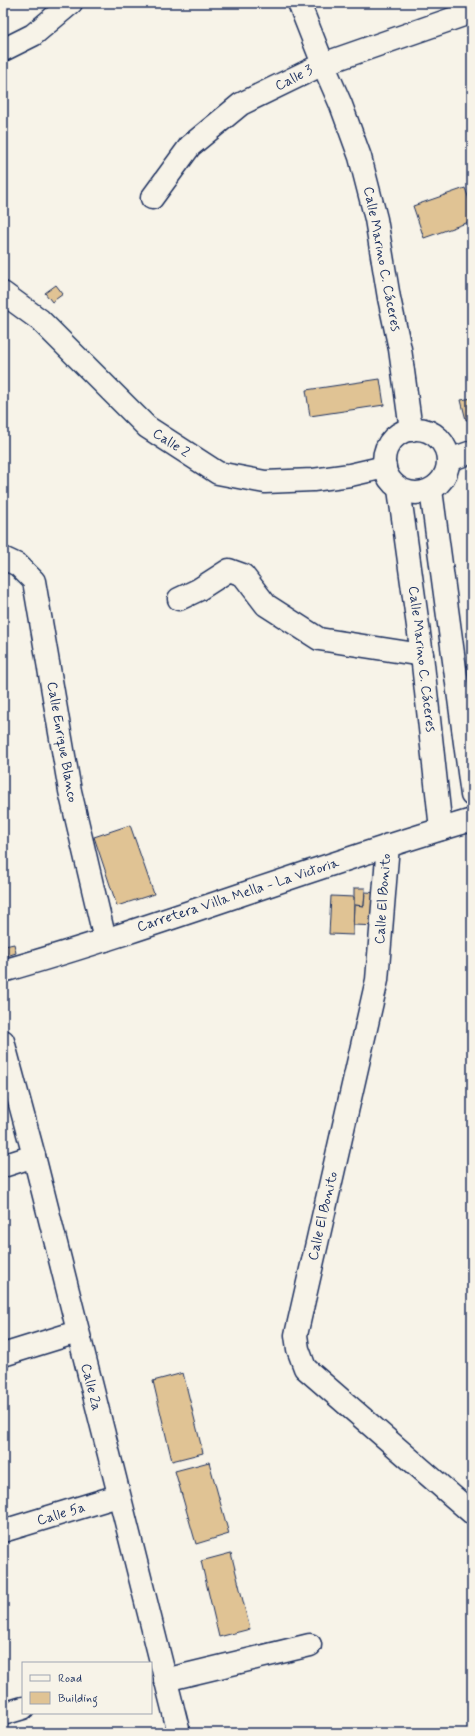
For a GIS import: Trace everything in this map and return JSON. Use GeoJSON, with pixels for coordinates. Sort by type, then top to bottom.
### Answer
{"type":"FeatureCollection","features":[{"type":"Feature","properties":{"kind":"street"},"geometry":{"type":"LineString","coordinates":[[3,50],[33,35],[71,3]]}},
{"type":"Feature","properties":{"kind":"street","name":"Calle Marino C. Cáceres"},"geometry":{"type":"LineString","coordinates":[[299,3],[341,105],[360,156],[376,220],[389,298],[400,349],[411,430]]}},
{"type":"Feature","properties":{"kind":"street","name":"Calle 3"},"geometry":{"type":"LineString","coordinates":[[152,198],[190,146],[241,104],[323,64],[472,12]]}},
{"type":"Feature","properties":{"kind":"street","name":"Calle 2"},"geometry":{"type":"LineString","coordinates":[[3,293],[40,320],[147,427],[218,473],[265,482],[313,480],[350,475],[385,467]]}},
{"type":"Feature","properties":{"kind":"street"},"geometry":{"type":"LineString","coordinates":[[411,430],[429,432],[437,436],[447,451],[449,460],[444,478],[431,490],[415,493],[399,489],[390,480],[385,467],[385,455],[390,443],[396,437],[411,430]]}},
{"type":"Feature","properties":{"kind":"street"},"geometry":{"type":"LineString","coordinates":[[449,460],[472,452]]}},
{"type":"Feature","properties":{"kind":"street","name":"Calle Marino C. Cáceres"},"geometry":{"type":"LineString","coordinates":[[399,489],[422,655],[441,829]]}},
{"type":"Feature","properties":{"kind":"street"},"geometry":{"type":"LineString","coordinates":[[431,490],[472,794]]}},
{"type":"Feature","properties":{"kind":"street","name":"Calle Enrique Blanco"},"geometry":{"type":"LineString","coordinates":[[3,558],[18,564],[34,581],[70,791],[105,940]]}},
{"type":"Feature","properties":{"kind":"street"},"geometry":{"type":"LineString","coordinates":[[179,600],[198,590],[229,570],[243,575],[266,605],[319,639],[422,655]]}},
{"type":"Feature","properties":{"kind":"street","name":"Carretera Villa Mella - La Victoria"},"geometry":{"type":"LineString","coordinates":[[3,970],[105,940],[388,845],[472,820]]}},
{"type":"Feature","properties":{"kind":"street","name":"Calle El Bonito"},"geometry":{"type":"LineString","coordinates":[[388,845],[377,980],[296,1335],[298,1349],[305,1368],[472,1513]]}},
{"type":"Feature","properties":{"kind":"street","name":"Calle 2a"},"geometry":{"type":"LineString","coordinates":[[3,1041],[34,1156],[118,1496],[159,1672],[179,1733]]}},
{"type":"Feature","properties":{"kind":"street"},"geometry":{"type":"LineString","coordinates":[[3,1166],[34,1156]]}},
{"type":"Feature","properties":{"kind":"street"},"geometry":{"type":"LineString","coordinates":[[3,1355],[77,1332]]}},
{"type":"Feature","properties":{"kind":"street","name":"Calle 5a"},"geometry":{"type":"LineString","coordinates":[[3,1531],[118,1496]]}},
{"type":"Feature","properties":{"kind":"street"},"geometry":{"type":"LineString","coordinates":[[159,1672],[310,1645]]}},
{"type":"Feature","properties":{"kind":"street"},"geometry":{"type":"LineString","coordinates":[[3,1714],[22,1708]]}},
{"type":"Feature","properties":{"kind":"building"},"geometry":{"type":"Polygon","coordinates":[[[465,188],[472,207],[472,221],[424,238],[413,206],[465,188]]]}},
{"type":"Feature","properties":{"kind":"building"},"geometry":{"type":"Polygon","coordinates":[[[56,285],[63,294],[52,302],[45,293],[56,285]]]}},
{"type":"Feature","properties":{"kind":"building"},"geometry":{"type":"Polygon","coordinates":[[[380,379],[384,405],[310,416],[306,390],[380,379]]]}},
{"type":"Feature","properties":{"kind":"building"},"geometry":{"type":"Polygon","coordinates":[[[472,398],[472,419],[466,420],[461,400],[472,398]]]}},
{"type":"Feature","properties":{"kind":"building"},"geometry":{"type":"Polygon","coordinates":[[[130,825],[154,894],[117,906],[94,837],[130,825]]]}},
{"type":"Feature","properties":{"kind":"building"},"geometry":{"type":"Polygon","coordinates":[[[354,888],[365,888],[364,906],[354,905],[354,888]]]}},
{"type":"Feature","properties":{"kind":"building"},"geometry":{"type":"Polygon","coordinates":[[[365,892],[381,893],[380,926],[353,925],[354,905],[364,906],[365,892]]]}},
{"type":"Feature","properties":{"kind":"building"},"geometry":{"type":"Polygon","coordinates":[[[331,896],[354,897],[353,935],[329,934],[331,896]]]}},
{"type":"Feature","properties":{"kind":"building"},"geometry":{"type":"Polygon","coordinates":[[[14,944],[16,953],[7,956],[5,946],[14,944]]]}},
{"type":"Feature","properties":{"kind":"building"},"geometry":{"type":"Polygon","coordinates":[[[183,1373],[203,1453],[172,1461],[153,1381],[183,1373]]]}},
{"type":"Feature","properties":{"kind":"building"},"geometry":{"type":"Polygon","coordinates":[[[209,1462],[229,1534],[196,1544],[175,1471],[209,1462]]]}},
{"type":"Feature","properties":{"kind":"building"},"geometry":{"type":"Polygon","coordinates":[[[231,1553],[250,1629],[219,1637],[201,1561],[231,1553]]]}}]}
